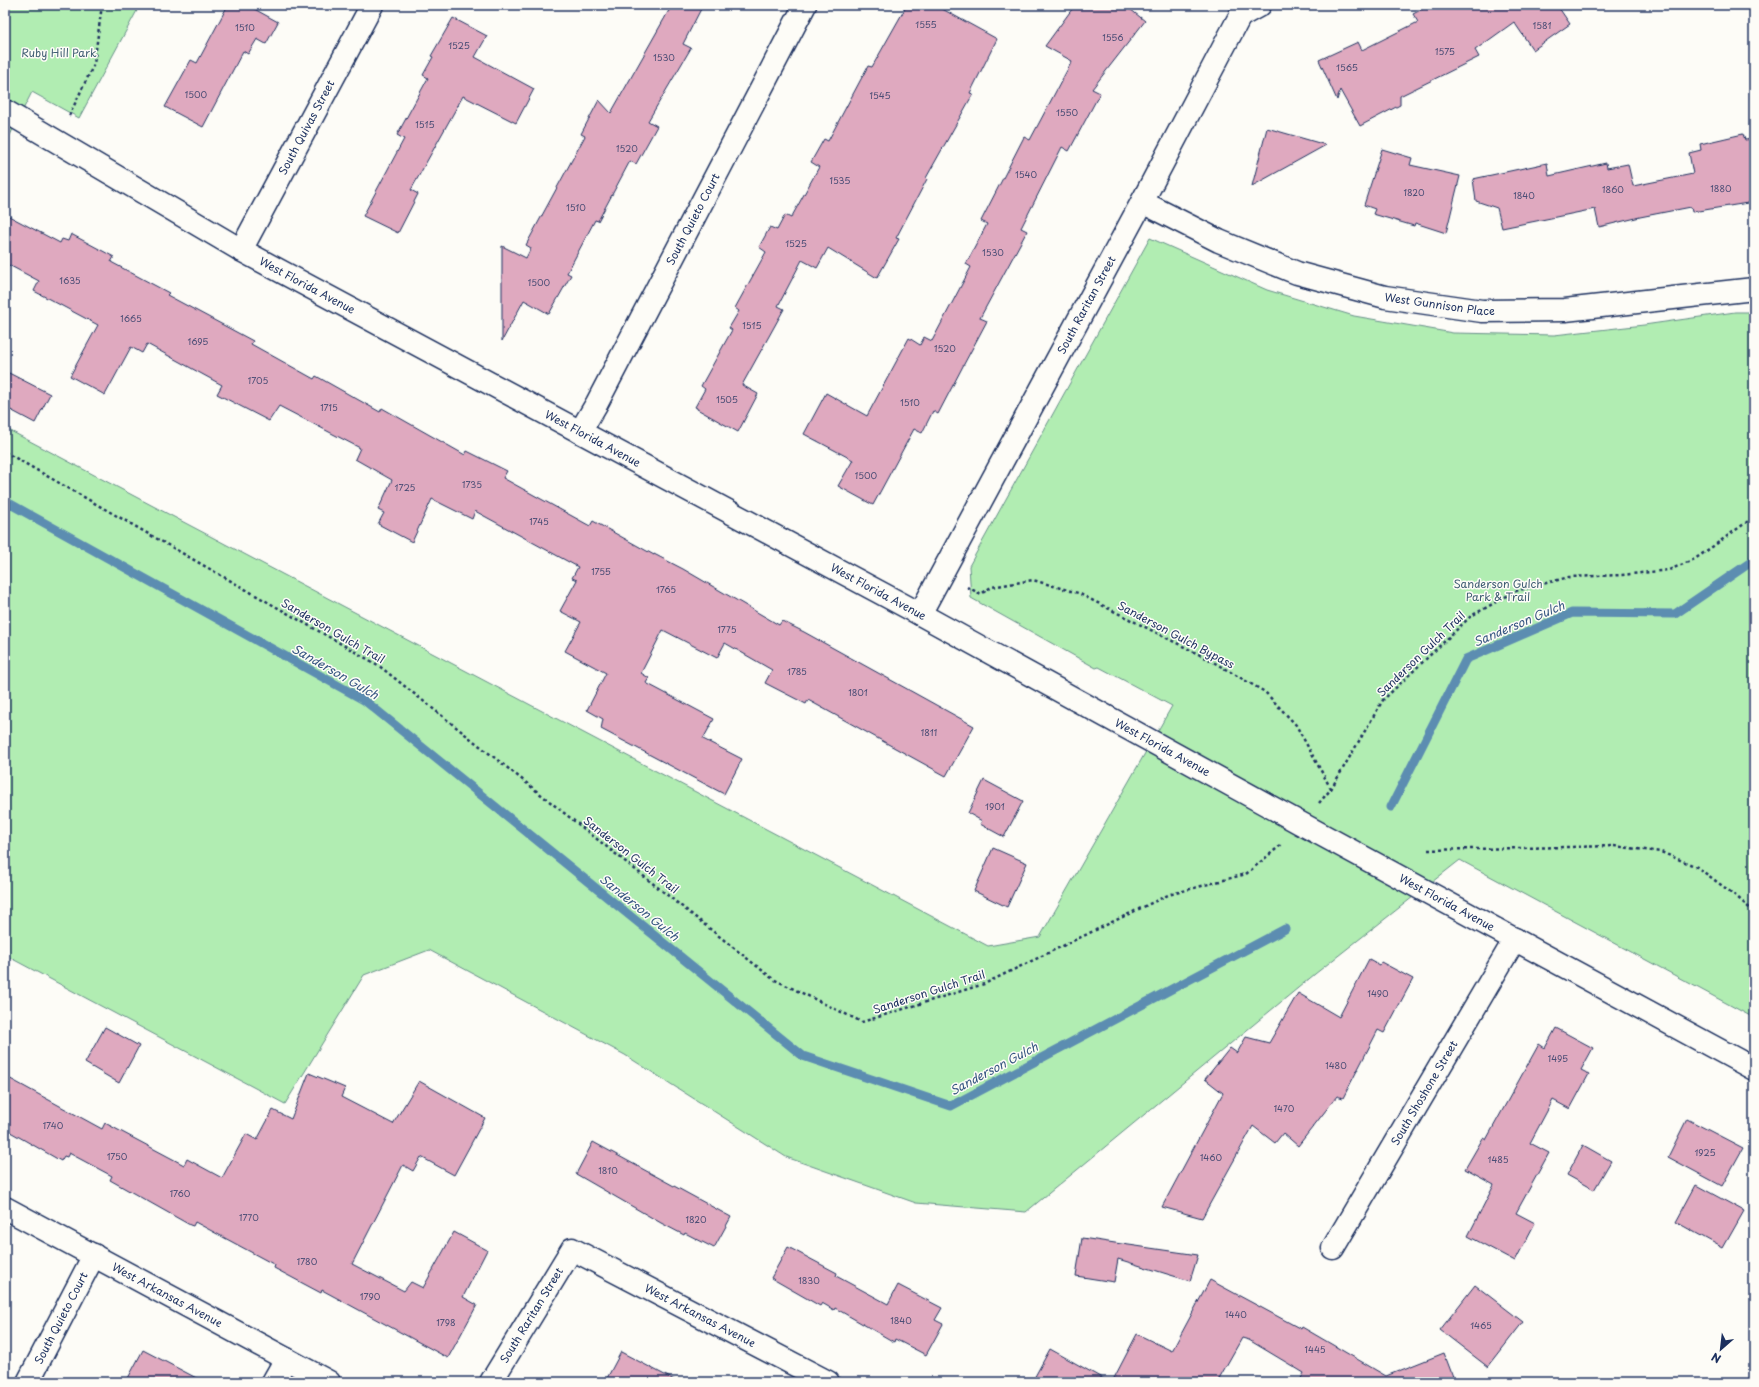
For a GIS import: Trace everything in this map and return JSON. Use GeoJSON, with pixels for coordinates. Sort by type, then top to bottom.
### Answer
{"type":"FeatureCollection","features":[{"type":"Feature","properties":{"kind":"street","name":"South Quivas Street"},"geometry":{"type":"LineString","coordinates":[[242,250],[372,5]]}},
{"type":"Feature","properties":{"kind":"street","name":"South Quieto Court"},"geometry":{"type":"LineString","coordinates":[[580,432],[597,403],[805,5]]}},
{"type":"Feature","properties":{"kind":"street","name":"South Raritan Street"},"geometry":{"type":"LineString","coordinates":[[920,614],[1142,202],[1240,16],[1260,5]]}},
{"type":"Feature","properties":{"kind":"street","name":"West Florida Avenue"},"geometry":{"type":"LineString","coordinates":[[5,111],[242,250],[920,614],[1307,827],[1754,1068]]}},
{"type":"Feature","properties":{"kind":"street","name":"West Gunnison Place"},"geometry":{"type":"LineString","coordinates":[[1142,202],[1219,241],[1297,273],[1385,297],[1482,311],[1565,310],[1754,289]]}},
{"type":"Feature","properties":{"kind":"street","name":"South Shoshone Street"},"geometry":{"type":"LineString","coordinates":[[1333,1248],[1515,939]]}},
{"type":"Feature","properties":{"kind":"street","name":"West Arkansas Avenue"},"geometry":{"type":"LineString","coordinates":[[5,1208],[286,1358],[328,1382]]}},
{"type":"Feature","properties":{"kind":"street","name":"South Raritan Street"},"geometry":{"type":"LineString","coordinates":[[491,1382],[572,1249]]}},
{"type":"Feature","properties":{"kind":"street","name":"West Arkansas Avenue"},"geometry":{"type":"LineString","coordinates":[[572,1249],[828,1382]]}},
{"type":"Feature","properties":{"kind":"street","name":"South Quieto Court"},"geometry":{"type":"LineString","coordinates":[[28,1382],[94,1255]]}},
{"type":"Feature","properties":{"kind":"street"},"geometry":{"type":"LineString","coordinates":[[273,1382],[286,1358]]}},
{"type":"Feature","properties":{"kind":"path"},"geometry":{"type":"LineString","coordinates":[[69,116],[94,64],[102,5]]}},
{"type":"Feature","properties":{"kind":"path","name":"Sanderson Gulch Trail"},"geometry":{"type":"LineString","coordinates":[[5,452],[378,665],[773,979],[862,1022],[984,984],[1168,895],[1246,874],[1281,845]]}},
{"type":"Feature","properties":{"kind":"path","name":"Sanderson Gulch Trail"},"geometry":{"type":"LineString","coordinates":[[1322,800],[1332,789],[1383,700],[1470,616],[1516,591],[1569,577],[1622,575],[1669,570],[1695,559],[1754,517]]}},
{"type":"Feature","properties":{"kind":"path","name":"Sanderson Gulch Bypass"},"geometry":{"type":"LineString","coordinates":[[966,587],[981,594],[991,587],[1033,580],[1078,593],[1208,659],[1265,692],[1296,726],[1332,789]]}},
{"type":"Feature","properties":{"kind":"path"},"geometry":{"type":"LineString","coordinates":[[1428,850],[1614,846],[1661,852],[1697,867],[1736,896],[1754,912]]}},
{"type":"Feature","properties":{"kind":"green space","name":"Ruby Hill Park"},"geometry":{"type":"Polygon","coordinates":[[[5,5],[140,5],[79,118],[32,92],[5,145],[5,5]]]}},
{"type":"Feature","properties":{"kind":"green space","name":"Sanderson Gulch Park & Trail"},"geometry":{"type":"Polygon","coordinates":[[[1150,238],[1267,290],[1354,316],[1453,333],[1554,335],[1644,325],[1735,312],[1754,312],[1754,1018],[1460,860],[1315,974],[1026,1212],[916,1203],[786,1157],[625,1055],[429,950],[364,975],[285,1104],[5,955],[5,428],[988,946],[1040,937],[1172,706],[1099,667],[1096,668],[971,598],[969,566],[1150,238]]]}},
{"type":"Feature","properties":{"kind":"building"},"geometry":{"type":"Polygon","coordinates":[[[228,5],[247,5],[278,22],[266,44],[257,39],[248,54],[243,51],[203,127],[165,107],[191,60],[197,63],[228,5]]]}},
{"type":"Feature","properties":{"kind":"building"},"geometry":{"type":"Polygon","coordinates":[[[672,5],[703,5],[683,44],[691,48],[648,121],[657,126],[636,164],[630,161],[598,221],[595,220],[567,273],[571,275],[549,314],[524,300],[502,341],[502,246],[526,258],[531,248],[526,245],[585,136],[581,134],[599,100],[611,113],[672,5]]]}},
{"type":"Feature","properties":{"kind":"building"},"geometry":{"type":"Polygon","coordinates":[[[907,5],[935,5],[997,39],[970,93],[973,94],[926,178],[927,179],[896,238],[899,239],[877,278],[828,248],[817,268],[802,260],[778,306],[784,309],[742,385],[758,394],[738,432],[695,407],[705,389],[701,386],[732,330],[729,328],[739,311],[735,308],[766,252],[759,247],[770,227],[777,230],[785,215],[791,218],[819,167],[811,162],[824,139],[828,141],[868,66],[872,67],[907,5]]]}},
{"type":"Feature","properties":{"kind":"building"},"geometry":{"type":"Polygon","coordinates":[[[1075,5],[1125,5],[1145,21],[1092,89],[1100,93],[1069,151],[1062,147],[1021,228],[1027,231],[980,318],[987,321],[938,414],[933,411],[922,433],[914,429],[873,505],[838,486],[853,460],[804,434],[826,393],[867,416],[909,338],[920,345],[924,337],[932,341],[971,267],[966,264],[987,224],[981,221],[1024,137],[1030,140],[1072,61],[1045,46],[1075,5]]]}},
{"type":"Feature","properties":{"kind":"building"},"geometry":{"type":"Polygon","coordinates":[[[1430,5],[1557,5],[1570,24],[1533,50],[1514,22],[1475,50],[1479,57],[1400,96],[1400,105],[1360,126],[1340,90],[1337,100],[1319,60],[1358,42],[1362,50],[1418,22],[1413,14],[1430,5]]]}},
{"type":"Feature","properties":{"kind":"building"},"geometry":{"type":"Polygon","coordinates":[[[453,18],[487,36],[475,57],[534,89],[516,123],[463,96],[411,190],[418,194],[398,233],[363,216],[404,139],[397,135],[428,78],[423,75],[433,57],[431,56],[453,18]]]}},
{"type":"Feature","properties":{"kind":"building"},"geometry":{"type":"Polygon","coordinates":[[[1267,128],[1326,145],[1252,186],[1267,128]]]}},
{"type":"Feature","properties":{"kind":"building"},"geometry":{"type":"Polygon","coordinates":[[[1743,134],[1745,140],[1754,139],[1754,202],[1692,212],[1691,207],[1599,227],[1595,209],[1502,228],[1497,208],[1476,201],[1473,179],[1547,163],[1549,176],[1606,163],[1607,168],[1628,164],[1633,186],[1693,174],[1689,153],[1701,150],[1700,144],[1743,134]]]}},
{"type":"Feature","properties":{"kind":"building"},"geometry":{"type":"Polygon","coordinates":[[[1382,149],[1412,158],[1410,165],[1460,176],[1446,233],[1415,223],[1414,226],[1373,214],[1375,209],[1364,205],[1382,149]]]}},
{"type":"Feature","properties":{"kind":"building"},"geometry":{"type":"Polygon","coordinates":[[[5,214],[60,243],[62,239],[68,241],[71,234],[114,257],[111,262],[169,293],[167,295],[253,341],[251,344],[314,379],[316,376],[380,412],[382,408],[465,455],[467,451],[507,471],[503,478],[590,526],[593,521],[654,555],[683,569],[779,625],[782,621],[804,632],[974,726],[946,776],[808,700],[806,704],[765,683],[772,670],[725,643],[717,658],[663,630],[641,673],[649,678],[646,683],[714,719],[703,739],[742,759],[724,794],[601,729],[603,719],[587,710],[606,673],[565,651],[581,622],[560,611],[577,580],[572,578],[578,567],[475,511],[472,519],[432,499],[412,542],[378,524],[384,513],[378,510],[392,480],[355,459],[360,448],[279,406],[269,421],[217,394],[222,385],[147,344],[142,353],[131,347],[105,395],[70,376],[98,325],[34,291],[39,281],[5,263],[5,214]]]}},
{"type":"Feature","properties":{"kind":"building"},"geometry":{"type":"Polygon","coordinates":[[[5,371],[50,394],[35,423],[5,407],[5,371]]]}},
{"type":"Feature","properties":{"kind":"building"},"geometry":{"type":"Polygon","coordinates":[[[984,780],[1023,801],[1004,837],[980,824],[982,821],[968,813],[984,780]]]}},
{"type":"Feature","properties":{"kind":"building"},"geometry":{"type":"Polygon","coordinates":[[[993,848],[1027,863],[1007,907],[974,891],[993,848]]]}},
{"type":"Feature","properties":{"kind":"building"},"geometry":{"type":"Polygon","coordinates":[[[1369,959],[1380,965],[1381,962],[1413,979],[1384,1033],[1378,1030],[1343,1098],[1337,1096],[1298,1146],[1283,1133],[1275,1143],[1253,1126],[1202,1218],[1162,1207],[1223,1093],[1205,1079],[1230,1048],[1237,1053],[1246,1037],[1269,1043],[1298,993],[1339,1017],[1369,959]]]}},
{"type":"Feature","properties":{"kind":"building"},"geometry":{"type":"Polygon","coordinates":[[[105,1027],[139,1046],[119,1083],[85,1063],[105,1027]]]}},
{"type":"Feature","properties":{"kind":"building"},"geometry":{"type":"Polygon","coordinates":[[[1556,1028],[1593,1048],[1581,1070],[1589,1074],[1570,1109],[1553,1100],[1530,1143],[1549,1153],[1516,1213],[1535,1223],[1515,1261],[1468,1236],[1494,1185],[1465,1169],[1483,1138],[1486,1140],[1539,1044],[1545,1048],[1556,1028]]]}},
{"type":"Feature","properties":{"kind":"building"},"geometry":{"type":"Polygon","coordinates":[[[309,1073],[345,1088],[341,1097],[393,1124],[419,1081],[485,1118],[454,1175],[421,1157],[413,1171],[403,1165],[352,1264],[404,1291],[411,1282],[423,1288],[454,1232],[487,1250],[463,1297],[477,1305],[448,1358],[322,1290],[321,1293],[274,1268],[275,1265],[195,1222],[193,1226],[190,1225],[110,1180],[112,1176],[69,1153],[67,1157],[64,1156],[61,1161],[5,1129],[5,1076],[102,1129],[105,1123],[184,1165],[187,1159],[222,1178],[246,1134],[257,1140],[273,1110],[291,1119],[309,1073]]]}},
{"type":"Feature","properties":{"kind":"building"},"geometry":{"type":"Polygon","coordinates":[[[1687,1119],[1743,1148],[1722,1186],[1668,1157],[1687,1119]]]}},
{"type":"Feature","properties":{"kind":"building"},"geometry":{"type":"Polygon","coordinates":[[[593,1142],[731,1217],[714,1248],[661,1223],[576,1174],[593,1142]]]}},
{"type":"Feature","properties":{"kind":"building"},"geometry":{"type":"Polygon","coordinates":[[[1583,1145],[1611,1161],[1594,1190],[1567,1175],[1583,1145]]]}},
{"type":"Feature","properties":{"kind":"building"},"geometry":{"type":"Polygon","coordinates":[[[1696,1185],[1744,1211],[1723,1248],[1676,1222],[1696,1185]]]}},
{"type":"Feature","properties":{"kind":"building"},"geometry":{"type":"Polygon","coordinates":[[[1082,1238],[1198,1255],[1190,1281],[1118,1259],[1114,1282],[1076,1276],[1082,1238]]]}},
{"type":"Feature","properties":{"kind":"building"},"geometry":{"type":"Polygon","coordinates":[[[788,1247],[837,1273],[836,1276],[888,1304],[898,1285],[942,1308],[935,1320],[943,1324],[926,1355],[895,1339],[894,1342],[835,1308],[834,1310],[822,1303],[820,1306],[771,1278],[788,1247]]]}},
{"type":"Feature","properties":{"kind":"building"},"geometry":{"type":"Polygon","coordinates":[[[1210,1280],[1301,1329],[1302,1327],[1386,1376],[1444,1353],[1455,1382],[1299,1382],[1304,1373],[1249,1340],[1242,1338],[1217,1382],[1112,1382],[1137,1334],[1172,1351],[1210,1280]]]}},
{"type":"Feature","properties":{"kind":"building"},"geometry":{"type":"Polygon","coordinates":[[[1475,1285],[1523,1322],[1488,1367],[1440,1330],[1475,1285]]]}},
{"type":"Feature","properties":{"kind":"building"},"geometry":{"type":"Polygon","coordinates":[[[1050,1349],[1109,1382],[1032,1382],[1050,1349]]]}},
{"type":"Feature","properties":{"kind":"building"},"geometry":{"type":"Polygon","coordinates":[[[143,1350],[204,1382],[126,1382],[143,1350]]]}},
{"type":"Feature","properties":{"kind":"building"},"geometry":{"type":"Polygon","coordinates":[[[621,1352],[678,1382],[605,1382],[621,1352]]]}},
{"type":"Feature","properties":{"kind":"waterway","name":"Sanderson Gulch"},"geometry":{"type":"LineString","coordinates":[[5,501],[364,700],[803,1056],[951,1106],[1285,929]]}},
{"type":"Feature","properties":{"kind":"waterway","name":"Sanderson Gulch"},"geometry":{"type":"LineString","coordinates":[[1391,807],[1466,659],[1572,613],[1675,614],[1754,560]]}}]}
